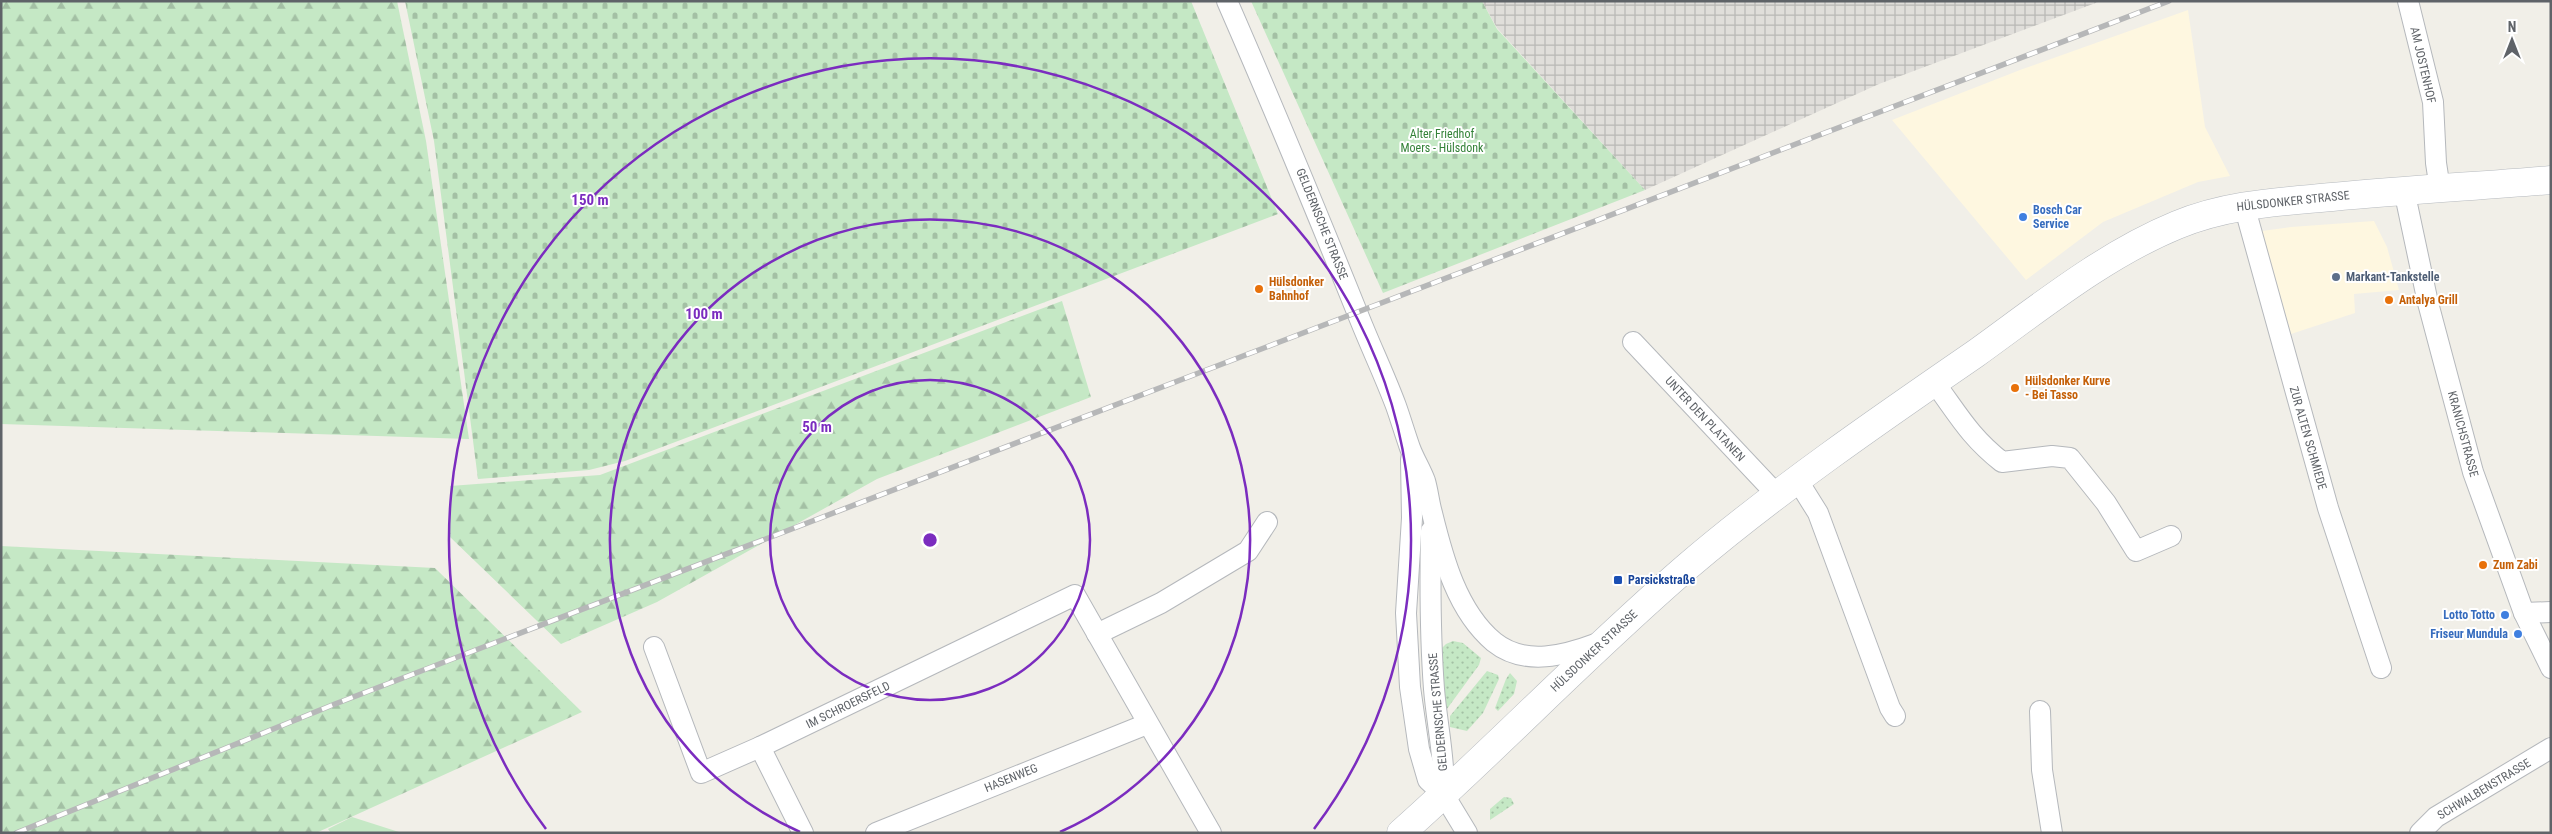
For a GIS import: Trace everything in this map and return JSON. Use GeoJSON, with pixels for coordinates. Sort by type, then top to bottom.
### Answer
{"type":"FeatureCollection","features":[{"type":"Feature","properties":{"kind":"street","name":"GELDERNSCHE STRASSE"},"geometry":{"type":"LineString","coordinates":[[1227,1],[1324,227],[1396,405],[1411,450],[1425,483],[1432,514],[1454,587],[1476,624],[1495,643],[1519,655],[1546,657],[1570,654],[1603,641]]}},
{"type":"Feature","properties":{"kind":"street","name":"AM JOSTENHOF"},"geometry":{"type":"LineString","coordinates":[[2408,1],[2433,102],[2440,188]]}},
{"type":"Feature","properties":{"kind":"street","name":"HÜLSDONKER STRASSE"},"geometry":{"type":"LineString","coordinates":[[1401,833],[1444,795],[1603,641],[1690,564],[1788,488],[1934,382],[2120,254],[2177,225],[2244,205],[2404,190],[2551,180]]}},
{"type":"Feature","properties":{"kind":"street","name":"KRANICHSTRASSE"},"geometry":{"type":"LineString","coordinates":[[2404,190],[2428,303],[2472,472],[2524,613],[2551,668]]}},
{"type":"Feature","properties":{"kind":"street","name":"ZUR ALTEN SCHMIEDE"},"geometry":{"type":"LineString","coordinates":[[2244,205],[2328,508],[2382,668]]}},
{"type":"Feature","properties":{"kind":"street","name":"UNTER DEN PLATANEN"},"geometry":{"type":"LineString","coordinates":[[1633,342],[1788,488]]}},
{"type":"Feature","properties":{"kind":"street"},"geometry":{"type":"LineString","coordinates":[[1934,382],[1959,420],[1983,447],[2002,462],[2052,456],[2070,458],[2106,503],[2136,551],[2170,536]]}},
{"type":"Feature","properties":{"kind":"street","name":"GELDERNSCHE STRASSE"},"geometry":{"type":"LineString","coordinates":[[1411,450],[1412,518],[1406,613],[1410,687],[1419,748],[1428,780],[1444,795]]}},
{"type":"Feature","properties":{"kind":"street"},"geometry":{"type":"LineString","coordinates":[[1788,488],[1818,512],[1890,708],[1896,716]]}},
{"type":"Feature","properties":{"kind":"street","name":"GELDERNSCHE STRASSE"},"geometry":{"type":"LineString","coordinates":[[1432,514],[1434,688],[1444,766],[1444,795]]}},
{"type":"Feature","properties":{"kind":"street"},"geometry":{"type":"LineString","coordinates":[[1097,634],[1160,604],[1248,551],[1267,522]]}},
{"type":"Feature","properties":{"kind":"street","name":"IM SCHROERSFELD"},"geometry":{"type":"LineString","coordinates":[[654,647],[701,773],[760,748],[1075,595],[1211,833]]}},
{"type":"Feature","properties":{"kind":"street"},"geometry":{"type":"LineString","coordinates":[[2524,613],[2551,612]]}},
{"type":"Feature","properties":{"kind":"street"},"geometry":{"type":"LineString","coordinates":[[2040,712],[2042,770],[2052,833]]}},
{"type":"Feature","properties":{"kind":"street","name":"HASENWEG"},"geometry":{"type":"LineString","coordinates":[[876,833],[1147,724]]}},
{"type":"Feature","properties":{"kind":"street"},"geometry":{"type":"LineString","coordinates":[[760,748],[803,833]]}},
{"type":"Feature","properties":{"kind":"street","name":"SCHWALBENSTRASSE"},"geometry":{"type":"LineString","coordinates":[[2420,833],[2436,817],[2551,748]]}},
{"type":"Feature","properties":{"kind":"street"},"geometry":{"type":"LineString","coordinates":[[1444,795],[1467,833]]}},
{"type":"Feature","properties":{"kind":"shaded area"},"geometry":{"type":"Polygon","coordinates":[[[1482,1],[2101,1],[1879,84],[1645,190],[1497,28],[1482,1]]]}},
{"type":"Feature","properties":{"kind":"shaded area"},"geometry":{"type":"Polygon","coordinates":[[[2188,10],[2205,127],[2230,176],[2198,182],[2103,222],[2026,280],[1892,120],[2020,70],[2188,10]]]}},
{"type":"Feature","properties":{"kind":"shaded area"},"geometry":{"type":"Polygon","coordinates":[[[2374,221],[2387,247],[2399,290],[2354,294],[2355,313],[2291,334],[2262,231],[2374,221]]]}},
{"type":"Feature","properties":{"kind":"green space"},"geometry":{"type":"Polygon","coordinates":[[[1,1],[397,1],[426,141],[469,439],[1,424],[1,1]]]}},
{"type":"Feature","properties":{"kind":"green space"},"geometry":{"type":"Polygon","coordinates":[[[405,1],[1191,1],[1278,214],[625,461],[589,470],[478,479],[434,141],[405,1]]]}},
{"type":"Feature","properties":{"kind":"green space","name":"Alter Friedhof Moers - Hülsdonk"},"geometry":{"type":"Polygon","coordinates":[[[1251,1],[1482,1],[1497,29],[1645,190],[1383,293],[1251,1]]]}},
{"type":"Feature","properties":{"kind":"green space"},"geometry":{"type":"Polygon","coordinates":[[[1062,301],[1091,397],[877,479],[657,602],[561,644],[450,537],[450,486],[600,475],[1062,301]]]}},
{"type":"Feature","properties":{"kind":"green space"},"geometry":{"type":"Polygon","coordinates":[[[1,546],[435,568],[582,712],[316,833],[1,833],[1,546]]]}},
{"type":"Feature","properties":{"kind":"green space"},"geometry":{"type":"Polygon","coordinates":[[[1453,641],[1463,643],[1481,658],[1479,665],[1444,713],[1440,650],[1446,644],[1453,641]]]}},
{"type":"Feature","properties":{"kind":"green space"},"geometry":{"type":"Polygon","coordinates":[[[1487,671],[1498,675],[1499,679],[1483,713],[1467,731],[1450,727],[1450,716],[1487,671]]]}},
{"type":"Feature","properties":{"kind":"green space"},"geometry":{"type":"Polygon","coordinates":[[[1510,673],[1517,681],[1514,694],[1498,711],[1495,708],[1510,673]]]}},
{"type":"Feature","properties":{"kind":"green space"},"geometry":{"type":"Polygon","coordinates":[[[1504,797],[1511,798],[1514,804],[1490,820],[1490,809],[1504,797]]]}},
{"type":"Feature","properties":{"kind":"green space"},"geometry":{"type":"Polygon","coordinates":[[[352,817],[402,833],[331,833],[328,829],[352,817]]]}},
{"type":"Feature","properties":{"kind":"railway"},"geometry":{"type":"LineString","coordinates":[[16,833],[335,704],[2169,1]]}},
{"type":"Feature","properties":{"kind":"place","name":"Bosch Car Service"},"geometry":{"type":"Point","coordinates":[2023,217]}},
{"type":"Feature","properties":{"kind":"place","name":"Markant-Tankstelle"},"geometry":{"type":"Point","coordinates":[2336,277]}},
{"type":"Feature","properties":{"kind":"place","name":"Hülsdonker Bahnhof"},"geometry":{"type":"Point","coordinates":[1259,289]}},
{"type":"Feature","properties":{"kind":"place","name":"Antalya Grill"},"geometry":{"type":"Point","coordinates":[2389,300]}},
{"type":"Feature","properties":{"kind":"place","name":"Hülsdonker Kurve - Bei Tasso"},"geometry":{"type":"Point","coordinates":[2015,388]}},
{"type":"Feature","properties":{"kind":"place","name":"Zum Zabi"},"geometry":{"type":"Point","coordinates":[2483,565]}},
{"type":"Feature","properties":{"kind":"place","name":"Parsickstraße"},"geometry":{"type":"Point","coordinates":[1618,580]}},
{"type":"Feature","properties":{"kind":"place","name":"Lotto Totto"},"geometry":{"type":"Point","coordinates":[2505,615]}},
{"type":"Feature","properties":{"kind":"place","name":"Friseur Mundula"},"geometry":{"type":"Point","coordinates":[2518,634]}}]}
